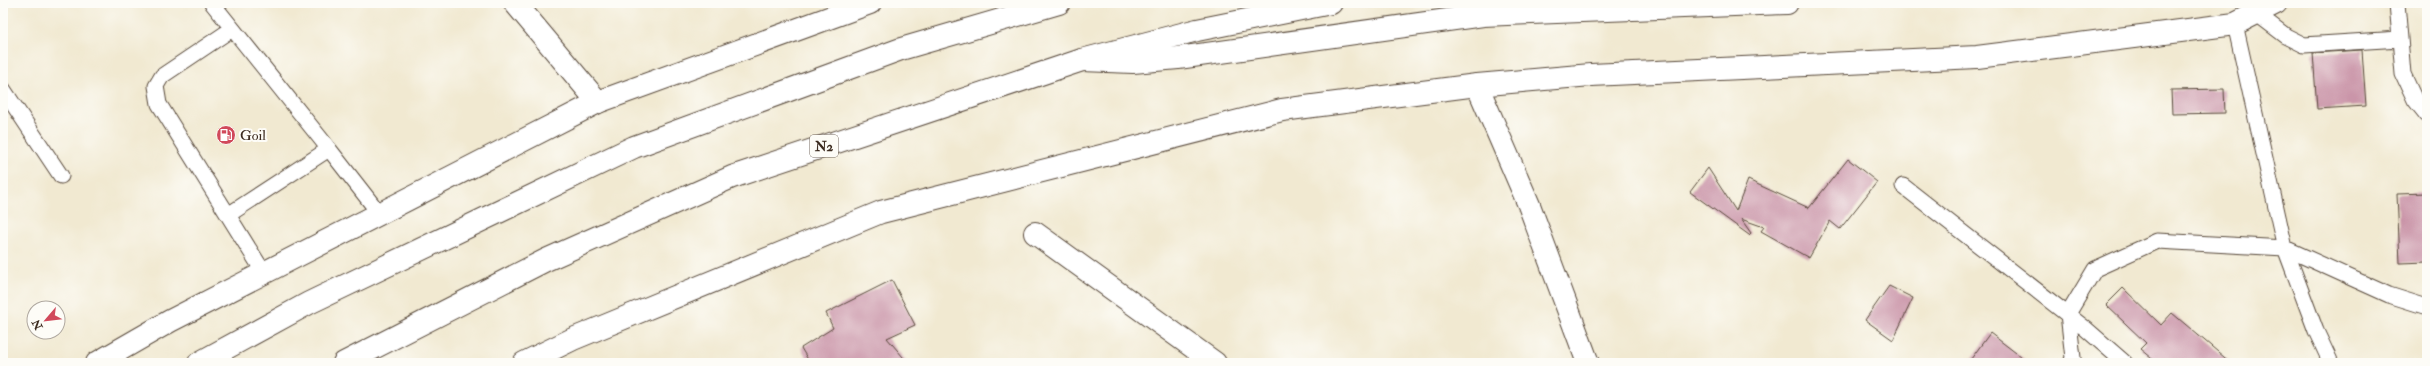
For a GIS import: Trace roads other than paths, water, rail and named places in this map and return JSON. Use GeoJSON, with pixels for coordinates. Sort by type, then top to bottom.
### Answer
{"type":"FeatureCollection","features":[{"type":"Feature","properties":{"kind":"main road"},"geometry":{"type":"LineString","coordinates":[[515,3],[598,102]]}},
{"type":"Feature","properties":{"kind":"main road"},"geometry":{"type":"LineString","coordinates":[[97,363],[170,321],[598,102],[870,3]]}},
{"type":"Feature","properties":{"kind":"main road"},"geometry":{"type":"LineString","coordinates":[[199,363],[309,303],[634,147],[901,49],[1058,3]]}},
{"type":"Feature","properties":{"kind":"main road","name":"N2"},"geometry":{"type":"LineString","coordinates":[[344,363],[546,260],[732,177],[1082,60],[1197,30],[1331,3]]}},
{"type":"Feature","properties":{"kind":"main road"},"geometry":{"type":"LineString","coordinates":[[1082,60],[1133,62],[1178,58],[1484,15],[1787,3]]}},
{"type":"Feature","properties":{"kind":"main road"},"geometry":{"type":"LineString","coordinates":[[524,363],[573,339],[881,212],[1282,110],[1478,85],[1591,75],[1977,57],[2236,24],[2276,3]]}},
{"type":"Feature","properties":{"kind":"main road"},"geometry":{"type":"LineString","coordinates":[[1478,85],[1529,206],[1581,359]]}},
{"type":"Feature","properties":{"kind":"main road"},"geometry":{"type":"LineString","coordinates":[[1035,233],[1215,363]]}},
{"type":"Feature","properties":{"kind":"lane"},"geometry":{"type":"LineString","coordinates":[[212,3],[379,213]]}},
{"type":"Feature","properties":{"kind":"lane"},"geometry":{"type":"LineString","coordinates":[[2397,3],[2403,74],[2415,100],[2427,115]]}},
{"type":"Feature","properties":{"kind":"lane"},"geometry":{"type":"LineString","coordinates":[[2257,14],[2286,36],[2304,45],[2400,39]]}},
{"type":"Feature","properties":{"kind":"lane"},"geometry":{"type":"LineString","coordinates":[[2236,24],[2285,248],[2316,331],[2331,363]]}},
{"type":"Feature","properties":{"kind":"lane"},"geometry":{"type":"LineString","coordinates":[[232,29],[162,76],[156,86],[159,104],[264,273]]}},
{"type":"Feature","properties":{"kind":"lane"},"geometry":{"type":"LineString","coordinates":[[3,89],[61,176]]}},
{"type":"Feature","properties":{"kind":"lane"},"geometry":{"type":"LineString","coordinates":[[228,215],[329,150]]}},
{"type":"Feature","properties":{"kind":"lane"},"geometry":{"type":"LineString","coordinates":[[1903,186],[2068,314],[2125,363]]}},
{"type":"Feature","properties":{"kind":"lane"},"geometry":{"type":"LineString","coordinates":[[2071,363],[2073,358],[2068,314],[2095,269],[2157,241],[2285,248],[2388,294],[2427,307]]}},
{"type":"Feature","properties":{"kind":"place","name":"Goil"},"geometry":{"type":"Point","coordinates":[226,135]}}]}
